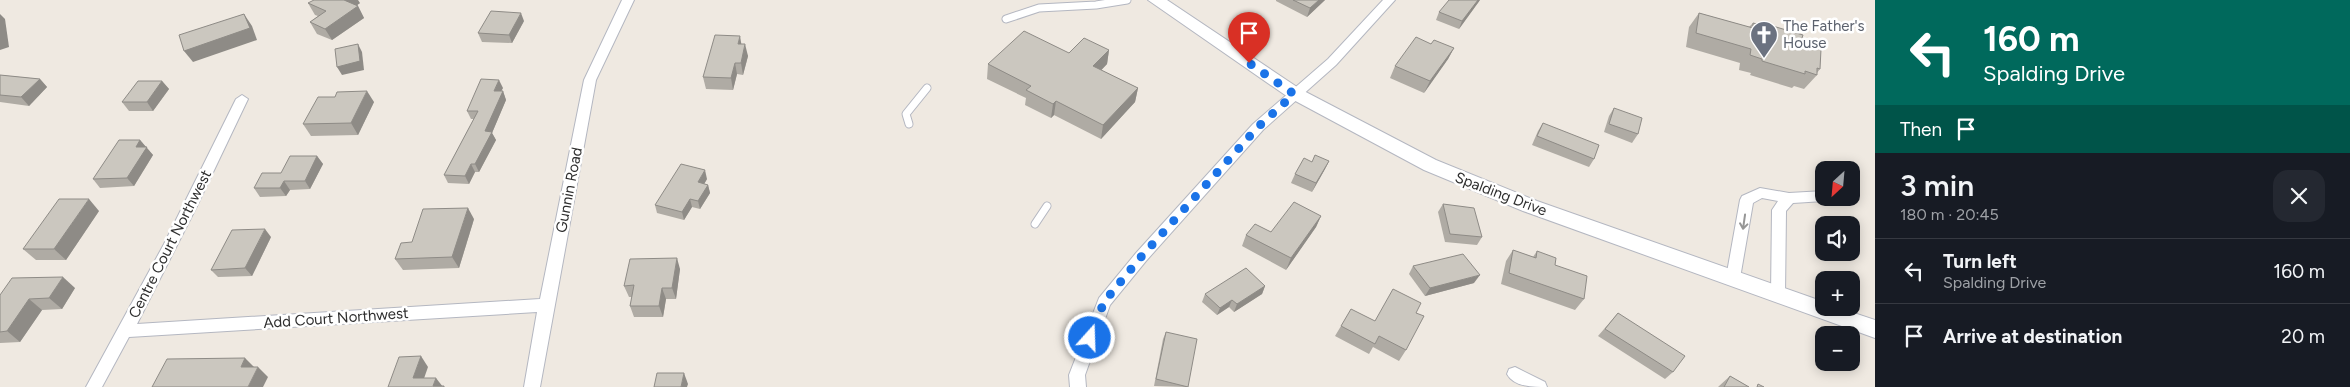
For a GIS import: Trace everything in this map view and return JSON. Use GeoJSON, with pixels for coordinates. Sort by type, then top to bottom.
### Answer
{"type":"FeatureCollection","features":[{"type":"Feature","properties":{"kind":"main road","name":"Spalding Drive"},"geometry":{"type":"LineString","coordinates":[[1156,0],[1294,94],[1430,165],[1530,206],[1875,329]]}},
{"type":"Feature","properties":{"kind":"street","name":"Gunnin Road"},"geometry":{"type":"LineString","coordinates":[[532,387],[590,80],[628,0]]}},
{"type":"Feature","properties":{"kind":"street"},"geometry":{"type":"LineString","coordinates":[[1078,387],[1077,375],[1104,302],[1235,151],[1294,94],[1332,62],[1389,0]]}},
{"type":"Feature","properties":{"kind":"street","name":"Centre Court Northwest"},"geometry":{"type":"LineString","coordinates":[[94,387],[126,331],[242,99]]}},
{"type":"Feature","properties":{"kind":"street"},"geometry":{"type":"LineString","coordinates":[[1732,278],[1738,259],[1747,200],[1760,194],[1789,198],[1815,197]]}},
{"type":"Feature","properties":{"kind":"street"},"geometry":{"type":"LineString","coordinates":[[1778,295],[1779,210],[1789,198]]}},
{"type":"Feature","properties":{"kind":"street","name":"Add Court Northwest"},"geometry":{"type":"LineString","coordinates":[[126,331],[546,305]]}},
{"type":"Feature","properties":{"kind":"street"},"geometry":{"type":"LineString","coordinates":[[1515,374],[1540,387]]}},
{"type":"Feature","properties":{"kind":"lane"},"geometry":{"type":"LineString","coordinates":[[1006,19],[1039,8],[1127,0]]}},
{"type":"Feature","properties":{"kind":"lane"},"geometry":{"type":"LineString","coordinates":[[910,124],[906,114],[927,88]]}},
{"type":"Feature","properties":{"kind":"lane"},"geometry":{"type":"LineString","coordinates":[[1035,224],[1046,206]]}},
{"type":"Feature","properties":{"kind":"building"},"geometry":{"type":"Polygon","coordinates":[[[314,0],[344,0],[358,6],[325,29],[310,22],[326,11],[308,3],[314,0]]]}},
{"type":"Feature","properties":{"kind":"building"},"geometry":{"type":"Polygon","coordinates":[[[1293,0],[1319,0],[1310,8],[1293,0]]]}},
{"type":"Feature","properties":{"kind":"building"},"geometry":{"type":"Polygon","coordinates":[[[1449,0],[1478,0],[1462,21],[1439,12],[1449,0]]]}},
{"type":"Feature","properties":{"kind":"building"},"geometry":{"type":"Polygon","coordinates":[[[491,11],[521,13],[509,35],[478,33],[491,11]]]}},
{"type":"Feature","properties":{"kind":"building"},"geometry":{"type":"Polygon","coordinates":[[[1699,13],[1753,28],[1753,23],[1765,26],[1766,24],[1803,35],[1802,38],[1816,42],[1816,47],[1821,49],[1820,69],[1817,68],[1817,75],[1805,71],[1805,74],[1762,61],[1762,59],[1750,55],[1751,49],[1696,33],[1699,13]]]}},
{"type":"Feature","properties":{"kind":"building"},"geometry":{"type":"Polygon","coordinates":[[[244,14],[250,28],[184,51],[179,35],[244,14]]]}},
{"type":"Feature","properties":{"kind":"building"},"geometry":{"type":"Polygon","coordinates":[[[1024,31],[1069,53],[1084,38],[1109,50],[1093,66],[1138,88],[1103,125],[1056,101],[1053,104],[1026,90],[1031,86],[988,64],[1024,31]]]}},
{"type":"Feature","properties":{"kind":"building"},"geometry":{"type":"Polygon","coordinates":[[[715,35],[740,36],[738,44],[745,44],[741,63],[735,63],[731,78],[703,77],[715,35]]]}},
{"type":"Feature","properties":{"kind":"building"},"geometry":{"type":"Polygon","coordinates":[[[1416,37],[1431,44],[1434,40],[1454,48],[1430,81],[1395,66],[1416,37]]]}},
{"type":"Feature","properties":{"kind":"building"},"geometry":{"type":"Polygon","coordinates":[[[358,44],[360,61],[337,67],[335,49],[358,44]]]}},
{"type":"Feature","properties":{"kind":"building"},"geometry":{"type":"Polygon","coordinates":[[[0,75],[40,79],[21,97],[0,95],[0,75]]]}},
{"type":"Feature","properties":{"kind":"building"},"geometry":{"type":"Polygon","coordinates":[[[481,79],[499,80],[494,91],[503,91],[485,131],[492,132],[475,164],[471,164],[465,176],[444,175],[478,111],[467,111],[481,79]]]}},
{"type":"Feature","properties":{"kind":"building"},"geometry":{"type":"Polygon","coordinates":[[[138,81],[162,81],[147,102],[122,102],[138,81]]]}},
{"type":"Feature","properties":{"kind":"building"},"geometry":{"type":"Polygon","coordinates":[[[367,91],[351,123],[303,124],[318,97],[335,97],[337,92],[367,91]]]}},
{"type":"Feature","properties":{"kind":"building"},"geometry":{"type":"Polygon","coordinates":[[[1614,108],[1642,118],[1638,134],[1609,124],[1614,108]]]}},
{"type":"Feature","properties":{"kind":"building"},"geometry":{"type":"Polygon","coordinates":[[[1543,123],[1599,145],[1594,159],[1537,136],[1543,123]]]}},
{"type":"Feature","properties":{"kind":"building"},"geometry":{"type":"Polygon","coordinates":[[[119,140],[140,140],[136,147],[147,147],[127,178],[93,179],[119,140]]]}},
{"type":"Feature","properties":{"kind":"building"},"geometry":{"type":"Polygon","coordinates":[[[1315,155],[1329,161],[1316,183],[1295,174],[1304,158],[1312,162],[1315,155]]]}},
{"type":"Feature","properties":{"kind":"building"},"geometry":{"type":"Polygon","coordinates":[[[290,156],[317,156],[305,181],[284,181],[280,188],[254,188],[262,173],[281,173],[290,156]]]}},
{"type":"Feature","properties":{"kind":"building"},"geometry":{"type":"Polygon","coordinates":[[[681,164],[705,170],[698,182],[708,185],[698,201],[690,199],[682,212],[655,205],[681,164]]]}},
{"type":"Feature","properties":{"kind":"building"},"geometry":{"type":"Polygon","coordinates":[[[59,199],[89,199],[54,249],[23,249],[59,199]]]}},
{"type":"Feature","properties":{"kind":"building"},"geometry":{"type":"Polygon","coordinates":[[[1294,202],[1321,216],[1291,258],[1246,235],[1255,224],[1271,232],[1294,202]]]}},
{"type":"Feature","properties":{"kind":"building"},"geometry":{"type":"Polygon","coordinates":[[[1443,204],[1474,208],[1482,237],[1450,234],[1443,204]]]}},
{"type":"Feature","properties":{"kind":"building"},"geometry":{"type":"Polygon","coordinates":[[[468,208],[452,257],[395,259],[401,243],[412,242],[423,209],[468,208]]]}},
{"type":"Feature","properties":{"kind":"building"},"geometry":{"type":"Polygon","coordinates":[[[265,229],[245,268],[211,270],[232,230],[265,229]]]}},
{"type":"Feature","properties":{"kind":"building"},"geometry":{"type":"Polygon","coordinates":[[[1513,250],[1536,258],[1537,251],[1556,258],[1555,265],[1587,276],[1584,299],[1509,273],[1513,250]]]}},
{"type":"Feature","properties":{"kind":"building"},"geometry":{"type":"Polygon","coordinates":[[[1463,254],[1480,275],[1430,288],[1413,266],[1463,254]]]}},
{"type":"Feature","properties":{"kind":"building"},"geometry":{"type":"Polygon","coordinates":[[[677,258],[672,288],[662,288],[659,306],[630,306],[634,285],[624,286],[630,259],[677,258]]]}},
{"type":"Feature","properties":{"kind":"building"},"geometry":{"type":"Polygon","coordinates":[[[1246,268],[1265,286],[1237,304],[1232,300],[1220,308],[1205,294],[1246,268]]]}},
{"type":"Feature","properties":{"kind":"building"},"geometry":{"type":"Polygon","coordinates":[[[63,277],[49,298],[29,299],[7,331],[0,332],[0,295],[12,278],[63,277]]]}},
{"type":"Feature","properties":{"kind":"building"},"geometry":{"type":"Polygon","coordinates":[[[1393,289],[1421,303],[1416,313],[1424,316],[1406,350],[1379,336],[1375,344],[1341,326],[1351,309],[1375,321],[1393,289]]]}},
{"type":"Feature","properties":{"kind":"building"},"geometry":{"type":"Polygon","coordinates":[[[1618,313],[1685,356],[1673,372],[1605,329],[1618,313]]]}},
{"type":"Feature","properties":{"kind":"building"},"geometry":{"type":"Polygon","coordinates":[[[1166,332],[1197,339],[1188,387],[1156,379],[1166,332]]]}},
{"type":"Feature","properties":{"kind":"building"},"geometry":{"type":"Polygon","coordinates":[[[421,356],[413,378],[436,378],[433,386],[444,387],[388,387],[399,357],[421,356]]]}},
{"type":"Feature","properties":{"kind":"building"},"geometry":{"type":"Polygon","coordinates":[[[245,358],[241,367],[258,367],[248,387],[152,387],[167,359],[245,358]]]}},
{"type":"Feature","properties":{"kind":"building"},"geometry":{"type":"Polygon","coordinates":[[[657,373],[684,373],[681,387],[654,387],[657,373]]]}},
{"type":"Feature","properties":{"kind":"building"},"geometry":{"type":"Polygon","coordinates":[[[1730,376],[1749,387],[1724,387],[1730,376]]]}},
{"type":"Feature","properties":{"kind":"place","name":"The Father's House"},"geometry":{"type":"Point","coordinates":[1764,59]}},
{"type":"Feature","properties":{"kind":"route"},"geometry":{"type":"LineString","coordinates":[[1090,338],[1104,302],[1141,257],[1235,151],[1294,94],[1249,63]]}}]}
